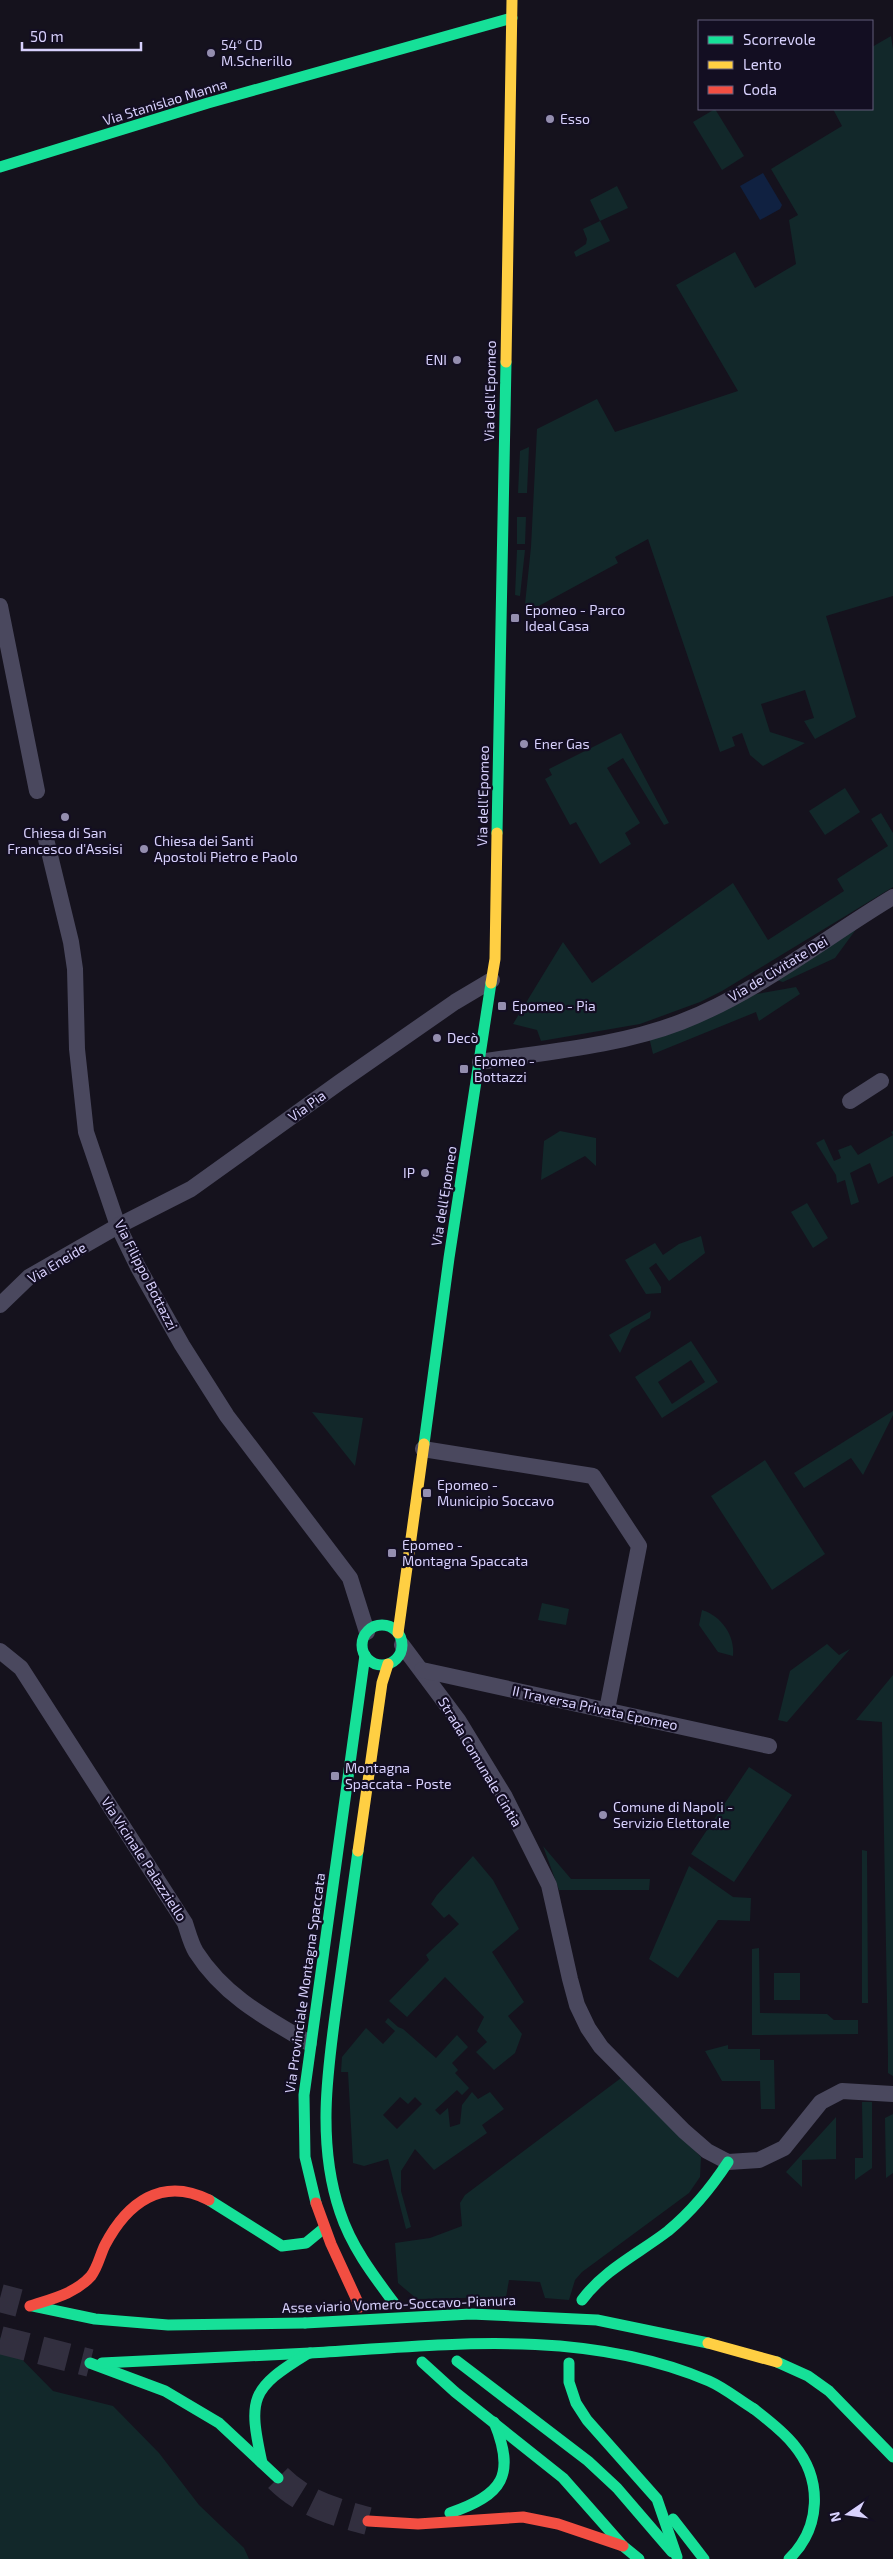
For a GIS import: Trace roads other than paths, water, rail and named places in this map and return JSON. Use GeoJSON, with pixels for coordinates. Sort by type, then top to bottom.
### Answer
{"type":"FeatureCollection","features":[{"type":"Feature","properties":{"kind":"main road","name":"Via dell'Epomeo"},"geometry":{"type":"LineString","coordinates":[[403,1654],[404,1586],[449,1258],[480,1062],[495,950],[512,0]]}},
{"type":"Feature","properties":{"kind":"main road","name":"Via Stanislao Manna"},"geometry":{"type":"LineString","coordinates":[[0,167],[208,103],[512,18]]}},
{"type":"Feature","properties":{"kind":"main road","name":"Via dell'Epomeo"},"geometry":{"type":"LineString","coordinates":[[372,1629],[392,1608],[404,1586]]}},
{"type":"Feature","properties":{"kind":"main road"},"geometry":{"type":"LineString","coordinates":[[372,1629],[387,1626],[403,1654]]}},
{"type":"Feature","properties":{"kind":"main road","name":"Via Provinciale Montagna Spaccata"},"geometry":{"type":"LineString","coordinates":[[360,2307],[323,2229],[309,2174],[303,2133],[305,2080],[309,2043],[322,1974],[365,1655],[362,1641],[372,1629]]}},
{"type":"Feature","properties":{"kind":"main road"},"geometry":{"type":"LineString","coordinates":[[365,1655],[374,1664],[403,1654]]}},
{"type":"Feature","properties":{"kind":"main road"},"geometry":{"type":"LineString","coordinates":[[394,2303],[367,2267],[347,2230],[328,2163],[325,2125],[326,2078],[346,1954],[382,1683],[403,1654]]}},
{"type":"Feature","properties":{"kind":"main road"},"geometry":{"type":"LineString","coordinates":[[582,2300],[593,2286],[609,2272],[687,2215],[706,2196],[728,2162]]}},
{"type":"Feature","properties":{"kind":"main road","name":"Asse viario Vomero-Soccavo-Pianura"},"geometry":{"type":"LineString","coordinates":[[323,2229],[306,2243],[282,2246],[221,2206],[194,2194],[171,2189],[138,2200],[122,2218],[105,2246],[92,2275],[78,2287],[63,2295],[25,2305],[95,2319],[168,2325],[305,2323],[471,2314],[597,2320],[715,2344],[777,2362],[808,2376],[828,2391],[893,2457]]}},
{"type":"Feature","properties":{"kind":"main road"},"geometry":{"type":"LineString","coordinates":[[278,2478],[219,2423],[165,2391],[90,2363],[506,2343],[570,2347],[656,2362],[710,2382],[754,2409],[799,2450],[808,2466],[815,2493],[816,2510],[803,2545],[789,2559]]}},
{"type":"Feature","properties":{"kind":"main road"},"geometry":{"type":"LineString","coordinates":[[262,2463],[254,2427],[252,2403],[266,2381],[310,2353]]}},
{"type":"Feature","properties":{"kind":"main road"},"geometry":{"type":"LineString","coordinates":[[457,2361],[588,2461],[617,2488],[678,2558]]}},
{"type":"Feature","properties":{"kind":"main road"},"geometry":{"type":"LineString","coordinates":[[422,2362],[563,2478],[623,2546],[639,2559]]}},
{"type":"Feature","properties":{"kind":"main road"},"geometry":{"type":"LineString","coordinates":[[569,2363],[572,2394],[583,2414],[657,2499],[704,2559]]}},
{"type":"Feature","properties":{"kind":"main road"},"geometry":{"type":"LineString","coordinates":[[418,2524],[472,2506],[494,2490],[502,2478],[506,2466],[506,2451],[494,2422]]}},
{"type":"Feature","properties":{"kind":"main road"},"geometry":{"type":"LineString","coordinates":[[657,2499],[678,2558]]}},
{"type":"Feature","properties":{"kind":"main road"},"geometry":{"type":"LineString","coordinates":[[368,2521],[418,2524],[523,2517],[558,2524],[623,2546]]}},
{"type":"Feature","properties":{"kind":"street"},"geometry":{"type":"LineString","coordinates":[[0,606],[37,791]]}},
{"type":"Feature","properties":{"kind":"street","name":"Via Filippo Bottazzi"},"geometry":{"type":"LineString","coordinates":[[46,839],[71,942],[75,969],[77,1049],[86,1132],[118,1226],[138,1267],[182,1345],[227,1416],[350,1578],[372,1629]]}},
{"type":"Feature","properties":{"kind":"street","name":"Via de Civitate Dei"},"geometry":{"type":"LineString","coordinates":[[480,1062],[639,1035],[681,1022],[754,986],[891,898]]}},
{"type":"Feature","properties":{"kind":"street","name":"Via Pia"},"geometry":{"type":"LineString","coordinates":[[118,1226],[191,1189],[455,1002],[492,980]]}},
{"type":"Feature","properties":{"kind":"street"},"geometry":{"type":"LineString","coordinates":[[850,1101],[881,1081]]}},
{"type":"Feature","properties":{"kind":"street","name":"Via Eneide"},"geometry":{"type":"LineString","coordinates":[[0,1306],[29,1277],[118,1226]]}},
{"type":"Feature","properties":{"kind":"street"},"geometry":{"type":"LineString","coordinates":[[423,1450],[593,1476],[639,1546],[607,1710]]}},
{"type":"Feature","properties":{"kind":"street","name":"Via Vicinale Palazziello"},"geometry":{"type":"LineString","coordinates":[[0,1651],[20,1668],[185,1923],[195,1951],[221,1985],[256,2013],[309,2043]]}},
{"type":"Feature","properties":{"kind":"street","name":"II Traversa Privata Epomeo"},"geometry":{"type":"LineString","coordinates":[[403,1654],[607,1710],[769,1746]]}},
{"type":"Feature","properties":{"kind":"street","name":"Strada Comunale Cintia"},"geometry":{"type":"LineString","coordinates":[[403,1654],[458,1720],[505,1797],[549,1885],[577,2005],[588,2028],[601,2047],[684,2131],[707,2151],[728,2162]]}},
{"type":"Feature","properties":{"kind":"street"},"geometry":{"type":"LineString","coordinates":[[728,2162],[759,2160],[784,2148],[821,2102],[842,2091],[893,2094]]}},
{"type":"Feature","properties":{"kind":"water"},"geometry":{"type":"Polygon","coordinates":[[[763,173],[782,205],[780,209],[760,220],[740,186],[763,173]]]}},
{"type":"Feature","properties":{"kind":"tunnel"},"geometry":{"type":"LineString","coordinates":[[0,2298],[19,2303]]}},
{"type":"Feature","properties":{"kind":"tunnel"},"geometry":{"type":"LineString","coordinates":[[0,2340],[90,2363]]}},
{"type":"Feature","properties":{"kind":"tunnel"},"geometry":{"type":"LineString","coordinates":[[278,2478],[298,2494],[320,2506],[368,2521]]}},
{"type":"Feature","properties":{"kind":"place","name":"54° CD M.Scherillo"},"geometry":{"type":"Point","coordinates":[211,53]}},
{"type":"Feature","properties":{"kind":"place","name":"Esso"},"geometry":{"type":"Point","coordinates":[550,119]}},
{"type":"Feature","properties":{"kind":"place","name":"ENI"},"geometry":{"type":"Point","coordinates":[457,360]}},
{"type":"Feature","properties":{"kind":"place","name":"Epomeo - Parco Ideal Casa"},"geometry":{"type":"Point","coordinates":[515,618]}},
{"type":"Feature","properties":{"kind":"place","name":"Ener Gas"},"geometry":{"type":"Point","coordinates":[524,744]}},
{"type":"Feature","properties":{"kind":"place","name":"Chiesa di San Francesco d'Assisi"},"geometry":{"type":"Point","coordinates":[65,817]}},
{"type":"Feature","properties":{"kind":"place","name":"Chiesa dei Santi Apostoli Pietro e Paolo"},"geometry":{"type":"Point","coordinates":[144,849]}},
{"type":"Feature","properties":{"kind":"place","name":"Epomeo - Pia"},"geometry":{"type":"Point","coordinates":[502,1006]}},
{"type":"Feature","properties":{"kind":"place","name":"Decò"},"geometry":{"type":"Point","coordinates":[437,1038]}},
{"type":"Feature","properties":{"kind":"place","name":"Epomeo - Bottazzi"},"geometry":{"type":"Point","coordinates":[464,1069]}},
{"type":"Feature","properties":{"kind":"place","name":"IP"},"geometry":{"type":"Point","coordinates":[425,1173]}},
{"type":"Feature","properties":{"kind":"place","name":"Epomeo - Municipio Soccavo"},"geometry":{"type":"Point","coordinates":[427,1493]}},
{"type":"Feature","properties":{"kind":"place","name":"Epomeo - Montagna Spaccata"},"geometry":{"type":"Point","coordinates":[392,1553]}},
{"type":"Feature","properties":{"kind":"place","name":"Montagna Spaccata - Poste"},"geometry":{"type":"Point","coordinates":[335,1776]}},
{"type":"Feature","properties":{"kind":"place","name":"Comune di Napoli - Servizio Elettorale"},"geometry":{"type":"Point","coordinates":[603,1815]}}]}
